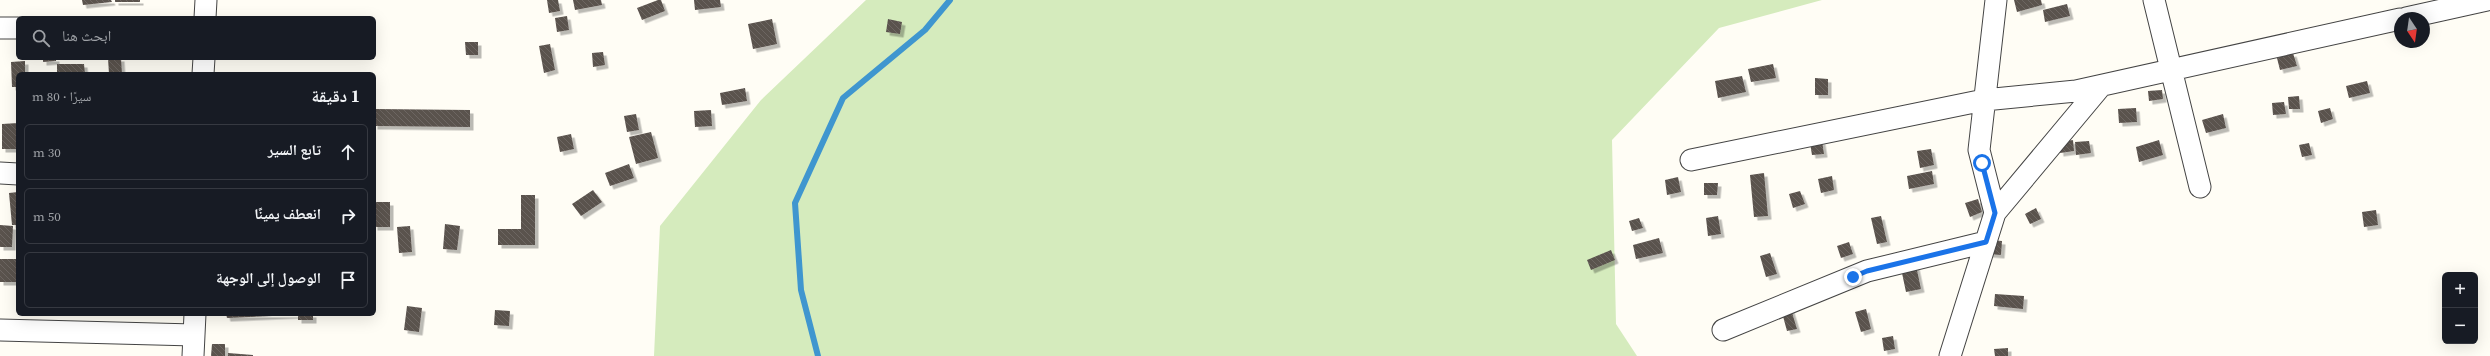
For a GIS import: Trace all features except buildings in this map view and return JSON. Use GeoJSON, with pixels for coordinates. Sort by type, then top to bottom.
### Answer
{"type":"FeatureCollection","features":[{"type":"Feature","properties":{"kind":"street"},"geometry":{"type":"LineString","coordinates":[[205,16],[206,0]]}},
{"type":"Feature","properties":{"kind":"street"},"geometry":{"type":"LineString","coordinates":[[1995,213],[1979,150],[1996,0]]}},
{"type":"Feature","properties":{"kind":"street"},"geometry":{"type":"LineString","coordinates":[[2154,0],[2200,187]]}},
{"type":"Feature","properties":{"kind":"street"},"geometry":{"type":"LineString","coordinates":[[2421,12],[2436,6],[2487,0]]}},
{"type":"Feature","properties":{"kind":"street"},"geometry":{"type":"LineString","coordinates":[[1691,160],[1984,100],[2076,91],[2172,71],[2394,20]]}},
{"type":"Feature","properties":{"kind":"street"},"geometry":{"type":"LineString","coordinates":[[0,28],[16,28]]}},
{"type":"Feature","properties":{"kind":"street"},"geometry":{"type":"LineString","coordinates":[[204,60],[204,72]]}},
{"type":"Feature","properties":{"kind":"street"},"geometry":{"type":"LineString","coordinates":[[1950,356],[1995,213],[2101,86]]}},
{"type":"Feature","properties":{"kind":"street"},"geometry":{"type":"LineString","coordinates":[[0,173],[16,174]]}},
{"type":"Feature","properties":{"kind":"street"},"geometry":{"type":"LineString","coordinates":[[1723,330],[1867,271],[1986,242]]}},
{"type":"Feature","properties":{"kind":"street"},"geometry":{"type":"LineString","coordinates":[[193,356],[195,316]]}},
{"type":"Feature","properties":{"kind":"street"},"geometry":{"type":"LineString","coordinates":[[0,330],[194,335]]}},
{"type":"Feature","properties":{"kind":"green space"},"geometry":{"type":"Polygon","coordinates":[[[866,0],[1822,0],[1719,28],[1612,140],[1616,324],[1637,356],[654,356],[660,226],[761,100],[866,0]]]}},
{"type":"Feature","properties":{"kind":"waterway"},"geometry":{"type":"LineString","coordinates":[[818,356],[801,290],[795,203],[843,98],[925,30],[950,0]]}},
{"type":"Feature","properties":{"kind":"route"},"geometry":{"type":"LineString","coordinates":[[1853,277],[1867,271],[1986,242],[1995,213],[1982,163]]}}]}
